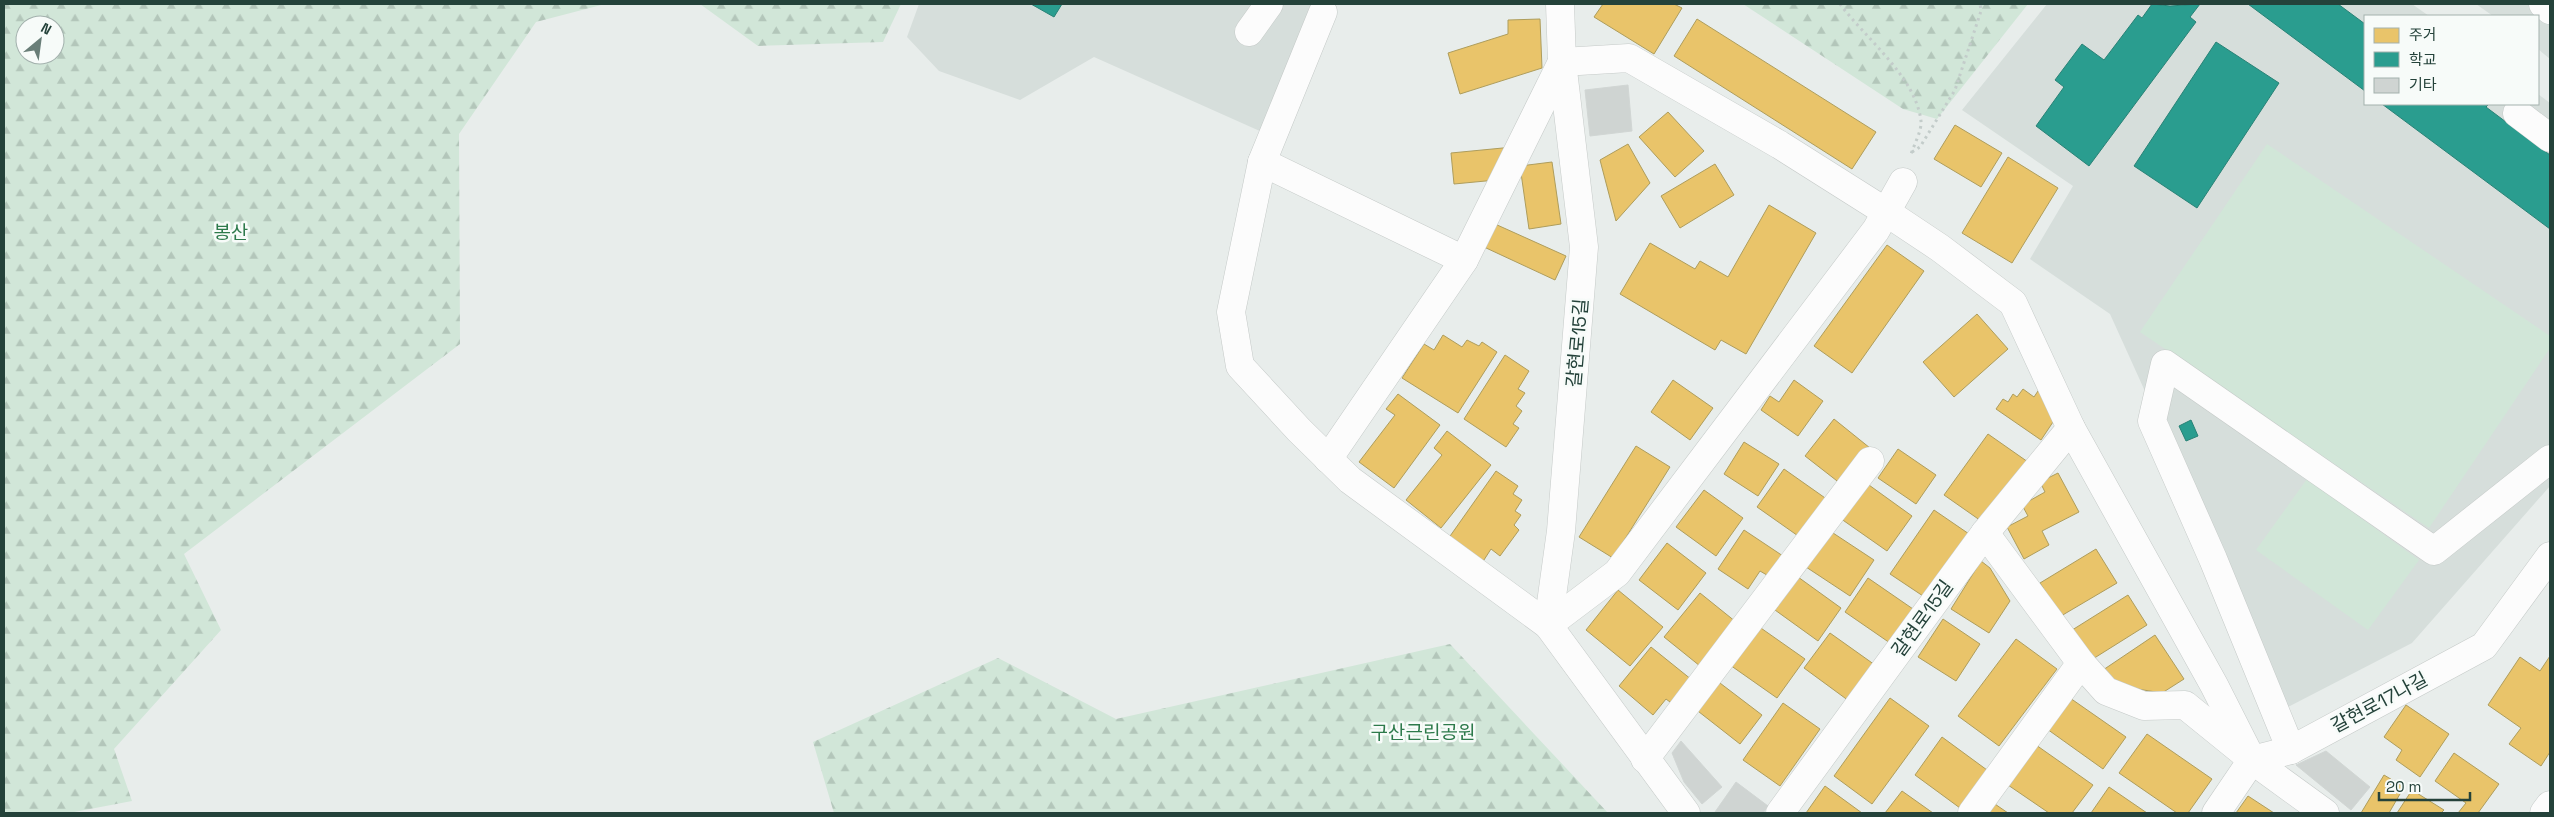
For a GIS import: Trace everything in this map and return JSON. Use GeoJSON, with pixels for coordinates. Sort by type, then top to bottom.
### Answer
{"type":"FeatureCollection","features":[{"type":"Feature","properties":{"kind":"street"},"geometry":{"type":"LineString","coordinates":[[1249,32],[1269,4]]}},
{"type":"Feature","properties":{"kind":"street","name":"갈현로15길"},"geometry":{"type":"LineString","coordinates":[[1548,625],[1561,531],[1584,247],[1562,62],[1560,4]]}},
{"type":"Feature","properties":{"kind":"street"},"geometry":{"type":"LineString","coordinates":[[2542,4],[2550,10]]}},
{"type":"Feature","properties":{"kind":"street"},"geometry":{"type":"LineString","coordinates":[[1323,12],[1262,162],[1231,312],[1240,366],[1350,480],[1548,625],[1686,813]]}},
{"type":"Feature","properties":{"kind":"street"},"geometry":{"type":"LineString","coordinates":[[1328,459],[1464,260],[1562,62],[1629,58],[1780,145],[1886,212],[1940,248],[2013,303],[2071,428],[2214,685],[2252,760]]}},
{"type":"Feature","properties":{"kind":"street"},"geometry":{"type":"LineString","coordinates":[[2517,113],[2550,138]]}},
{"type":"Feature","properties":{"kind":"street"},"geometry":{"type":"LineString","coordinates":[[1262,162],[1464,260]]}},
{"type":"Feature","properties":{"kind":"street"},"geometry":{"type":"LineString","coordinates":[[1548,625],[1618,573],[1876,230],[1903,182]]}},
{"type":"Feature","properties":{"kind":"street"},"geometry":{"type":"LineString","coordinates":[[2290,750],[2213,559],[2152,422],[2165,364],[2434,551],[2550,459]]}},
{"type":"Feature","properties":{"kind":"street","name":"갈현로15길"},"geometry":{"type":"LineString","coordinates":[[1780,813],[1984,533],[2071,428]]}},
{"type":"Feature","properties":{"kind":"street"},"geometry":{"type":"LineString","coordinates":[[1645,759],[1870,460]]}},
{"type":"Feature","properties":{"kind":"street"},"geometry":{"type":"LineString","coordinates":[[1984,533],[2081,663],[2106,691],[2144,706],[2185,705],[2252,760],[2325,813]]}},
{"type":"Feature","properties":{"kind":"street","name":"갈현로17나길"},"geometry":{"type":"LineString","coordinates":[[2252,760],[2290,750],[2484,646],[2550,556]]}},
{"type":"Feature","properties":{"kind":"street"},"geometry":{"type":"LineString","coordinates":[[1972,813],[2081,663]]}},
{"type":"Feature","properties":{"kind":"street"},"geometry":{"type":"LineString","coordinates":[[2216,813],[2252,760]]}},
{"type":"Feature","properties":{"kind":"street"},"geometry":{"type":"LineString","coordinates":[[2544,813],[2550,805]]}},
{"type":"Feature","properties":{"kind":"path"},"geometry":{"type":"LineString","coordinates":[[1840,4],[1854,24],[1892,65],[1913,95],[1921,122],[1903,182]]}},
{"type":"Feature","properties":{"kind":"path"},"geometry":{"type":"LineString","coordinates":[[1912,152],[1920,147],[1955,90],[1981,11],[1980,4]]}},
{"type":"Feature","properties":{"kind":"shaded area"},"geometry":{"type":"Polygon","coordinates":[[[919,4],[1319,4],[1262,132],[1094,57],[1020,100],[939,71],[907,37],[919,4]]]}},
{"type":"Feature","properties":{"kind":"shaded area"},"geometry":{"type":"Polygon","coordinates":[[[2047,4],[2412,4],[2428,15],[2364,15],[2364,105],[2539,105],[2539,95],[2550,103],[2550,486],[2412,643],[2288,707],[2110,314],[2030,259],[2073,186],[1962,110],[2047,4]]]}},
{"type":"Feature","properties":{"kind":"shaded area"},"geometry":{"type":"Polygon","coordinates":[[[2476,4],[2550,4],[2550,59],[2539,50],[2539,15],[2492,15],[2476,4]]]}},
{"type":"Feature","properties":{"kind":"green space","name":"봉산"},"geometry":{"type":"Polygon","coordinates":[[[4,4],[605,4],[536,22],[459,134],[460,344],[184,554],[221,630],[114,749],[132,801],[69,813],[4,813],[4,4]]]}},
{"type":"Feature","properties":{"kind":"green space"},"geometry":{"type":"Polygon","coordinates":[[[700,4],[901,4],[883,42],[758,46],[700,4]]]}},
{"type":"Feature","properties":{"kind":"green space"},"geometry":{"type":"Polygon","coordinates":[[[1743,4],[2028,4],[1937,119],[1903,109],[1743,4]]]}},
{"type":"Feature","properties":{"kind":"green space"},"geometry":{"type":"Polygon","coordinates":[[[2267,144],[2550,336],[2550,348],[2429,528],[2140,332],[2267,144]]]}},
{"type":"Feature","properties":{"kind":"green space"},"geometry":{"type":"Polygon","coordinates":[[[2307,479],[2419,560],[2368,630],[2256,550],[2307,479]]]}},
{"type":"Feature","properties":{"kind":"green space","name":"구산근린공원"},"geometry":{"type":"Polygon","coordinates":[[[1450,644],[1608,813],[834,813],[813,742],[998,658],[1116,719],[1450,644]]]}},
{"type":"Feature","properties":{"kind":"building: 주거"},"geometry":{"type":"Polygon","coordinates":[[[1603,4],[1674,4],[1682,8],[1654,54],[1594,17],[1603,4]]]}},
{"type":"Feature","properties":{"kind":"building: 주거"},"geometry":{"type":"Polygon","coordinates":[[[1540,19],[1542,68],[1460,94],[1448,53],[1508,34],[1508,20],[1540,19]]]}},
{"type":"Feature","properties":{"kind":"building: 주거"},"geometry":{"type":"Polygon","coordinates":[[[1697,19],[1876,132],[1852,169],[1674,56],[1697,19]]]}},
{"type":"Feature","properties":{"kind":"building: 주거"},"geometry":{"type":"Polygon","coordinates":[[[1668,112],[1704,151],[1675,177],[1639,137],[1668,112]]]}},
{"type":"Feature","properties":{"kind":"building: 주거"},"geometry":{"type":"Polygon","coordinates":[[[1955,125],[2002,153],[1981,187],[1934,159],[1955,125]]]}},
{"type":"Feature","properties":{"kind":"building: 주거"},"geometry":{"type":"Polygon","coordinates":[[[1628,144],[1650,183],[1616,221],[1600,160],[1628,144]]]}},
{"type":"Feature","properties":{"kind":"building: 주거"},"geometry":{"type":"Polygon","coordinates":[[[1513,147],[1496,180],[1454,184],[1451,153],[1513,147]]]}},
{"type":"Feature","properties":{"kind":"building: 주거"},"geometry":{"type":"Polygon","coordinates":[[[2008,157],[2058,188],[2012,263],[1962,233],[2008,157]]]}},
{"type":"Feature","properties":{"kind":"building: 주거"},"geometry":{"type":"Polygon","coordinates":[[[1552,162],[1561,224],[1529,229],[1520,166],[1552,162]]]}},
{"type":"Feature","properties":{"kind":"building: 주거"},"geometry":{"type":"Polygon","coordinates":[[[1715,164],[1734,195],[1680,228],[1661,196],[1715,164]]]}},
{"type":"Feature","properties":{"kind":"building: 주거"},"geometry":{"type":"Polygon","coordinates":[[[1769,205],[1816,233],[1746,354],[1721,340],[1715,350],[1620,294],[1650,243],[1695,269],[1700,261],[1728,277],[1769,205]]]}},
{"type":"Feature","properties":{"kind":"building: 주거"},"geometry":{"type":"Polygon","coordinates":[[[1495,224],[1566,256],[1555,280],[1484,247],[1495,224]]]}},
{"type":"Feature","properties":{"kind":"building: 주거"},"geometry":{"type":"Polygon","coordinates":[[[1887,245],[1924,271],[1852,373],[1814,346],[1887,245]]]}},
{"type":"Feature","properties":{"kind":"building: 주거"},"geometry":{"type":"Polygon","coordinates":[[[1977,314],[2008,349],[1954,397],[1923,362],[1977,314]]]}},
{"type":"Feature","properties":{"kind":"building: 주거"},"geometry":{"type":"Polygon","coordinates":[[[1443,335],[1462,347],[1467,340],[1479,346],[1482,342],[1497,352],[1458,413],[1402,378],[1424,344],[1434,350],[1443,335]]]}},
{"type":"Feature","properties":{"kind":"building: 주거"},"geometry":{"type":"Polygon","coordinates":[[[1505,355],[1529,371],[1518,389],[1525,393],[1516,406],[1522,411],[1513,424],[1519,428],[1506,447],[1464,419],[1505,355]]]}},
{"type":"Feature","properties":{"kind":"building: 주거"},"geometry":{"type":"Polygon","coordinates":[[[1673,380],[1713,408],[1690,440],[1651,412],[1673,380]]]}},
{"type":"Feature","properties":{"kind":"building: 주거"},"geometry":{"type":"Polygon","coordinates":[[[1794,380],[1823,401],[1798,436],[1761,410],[1770,396],[1779,402],[1794,380]]]}},
{"type":"Feature","properties":{"kind":"building: 주거"},"geometry":{"type":"Polygon","coordinates":[[[2040,388],[2059,413],[2041,440],[1996,409],[2003,399],[2008,402],[2013,394],[2017,397],[2023,389],[2034,397],[2040,388]]]}},
{"type":"Feature","properties":{"kind":"building: 주거"},"geometry":{"type":"Polygon","coordinates":[[[1398,394],[1440,425],[1394,488],[1359,462],[1395,415],[1386,409],[1398,394]]]}},
{"type":"Feature","properties":{"kind":"building: 주거"},"geometry":{"type":"Polygon","coordinates":[[[1834,419],[1870,448],[1841,484],[1805,456],[1834,419]]]}},
{"type":"Feature","properties":{"kind":"building: 주거"},"geometry":{"type":"Polygon","coordinates":[[[1447,431],[1491,465],[1441,528],[1406,500],[1442,455],[1434,448],[1447,431]]]}},
{"type":"Feature","properties":{"kind":"building: 주거"},"geometry":{"type":"Polygon","coordinates":[[[1988,434],[2028,462],[1984,523],[1944,495],[1988,434]]]}},
{"type":"Feature","properties":{"kind":"building: 주거"},"geometry":{"type":"Polygon","coordinates":[[[1744,442],[1779,464],[1758,496],[1724,474],[1744,442]]]}},
{"type":"Feature","properties":{"kind":"building: 주거"},"geometry":{"type":"Polygon","coordinates":[[[1636,446],[1670,467],[1613,558],[1579,537],[1636,446]]]}},
{"type":"Feature","properties":{"kind":"building: 주거"},"geometry":{"type":"Polygon","coordinates":[[[1898,449],[1936,475],[1916,504],[1878,478],[1898,449]]]}},
{"type":"Feature","properties":{"kind":"building: 주거"},"geometry":{"type":"Polygon","coordinates":[[[1784,469],[1828,500],[1801,538],[1757,507],[1784,469]]]}},
{"type":"Feature","properties":{"kind":"building: 주거"},"geometry":{"type":"Polygon","coordinates":[[[1496,471],[1518,486],[1513,494],[1522,500],[1515,511],[1521,515],[1514,525],[1519,530],[1500,556],[1491,549],[1482,563],[1448,539],[1496,471]]]}},
{"type":"Feature","properties":{"kind":"building: 주거"},"geometry":{"type":"Polygon","coordinates":[[[2058,473],[2079,512],[2042,531],[2049,545],[2024,559],[2007,527],[2028,516],[2022,505],[2045,492],[2040,482],[2058,473]]]}},
{"type":"Feature","properties":{"kind":"building: 주거"},"geometry":{"type":"Polygon","coordinates":[[[1862,480],[1912,516],[1887,551],[1837,516],[1862,480]]]}},
{"type":"Feature","properties":{"kind":"building: 주거"},"geometry":{"type":"Polygon","coordinates":[[[1704,490],[1743,518],[1716,556],[1676,527],[1704,490]]]}},
{"type":"Feature","properties":{"kind":"building: 주거"},"geometry":{"type":"Polygon","coordinates":[[[1934,510],[1972,536],[1929,600],[1890,574],[1934,510]]]}},
{"type":"Feature","properties":{"kind":"building: 주거"},"geometry":{"type":"Polygon","coordinates":[[[1744,530],[1786,558],[1772,578],[1760,571],[1748,589],[1718,569],[1744,530]]]}},
{"type":"Feature","properties":{"kind":"building: 주거"},"geometry":{"type":"Polygon","coordinates":[[[1830,531],[1874,560],[1850,596],[1806,567],[1830,531]]]}},
{"type":"Feature","properties":{"kind":"building: 주거"},"geometry":{"type":"Polygon","coordinates":[[[1667,543],[1706,573],[1678,610],[1639,580],[1667,543]]]}},
{"type":"Feature","properties":{"kind":"building: 주거"},"geometry":{"type":"Polygon","coordinates":[[[2096,549],[2117,583],[2061,616],[2040,583],[2096,549]]]}},
{"type":"Feature","properties":{"kind":"building: 주거"},"geometry":{"type":"Polygon","coordinates":[[[1981,561],[1990,568],[2010,601],[1989,633],[1951,609],[1981,561]]]}},
{"type":"Feature","properties":{"kind":"building: 주거"},"geometry":{"type":"Polygon","coordinates":[[[1798,577],[1841,608],[1818,641],[1775,610],[1798,577]]]}},
{"type":"Feature","properties":{"kind":"building: 주거"},"geometry":{"type":"Polygon","coordinates":[[[1868,578],[1913,609],[1890,643],[1845,612],[1868,578]]]}},
{"type":"Feature","properties":{"kind":"building: 주거"},"geometry":{"type":"Polygon","coordinates":[[[1618,590],[1663,627],[1630,666],[1586,630],[1618,590]]]}},
{"type":"Feature","properties":{"kind":"building: 주거"},"geometry":{"type":"Polygon","coordinates":[[[1700,593],[1736,622],[1700,666],[1664,637],[1700,593]]]}},
{"type":"Feature","properties":{"kind":"building: 주거"},"geometry":{"type":"Polygon","coordinates":[[[2128,595],[2147,625],[2088,662],[2069,632],[2128,595]]]}},
{"type":"Feature","properties":{"kind":"building: 주거"},"geometry":{"type":"Polygon","coordinates":[[[1943,619],[1980,644],[1956,681],[1918,657],[1943,619]]]}},
{"type":"Feature","properties":{"kind":"building: 주거"},"geometry":{"type":"Polygon","coordinates":[[[1758,626],[1805,659],[1777,698],[1730,665],[1758,626]]]}},
{"type":"Feature","properties":{"kind":"building: 주거"},"geometry":{"type":"Polygon","coordinates":[[[1830,633],[1875,665],[1849,701],[1804,668],[1830,633]]]}},
{"type":"Feature","properties":{"kind":"building: 주거"},"geometry":{"type":"Polygon","coordinates":[[[2155,635],[2184,679],[2162,693],[2113,685],[2103,670],[2155,635]]]}},
{"type":"Feature","properties":{"kind":"building: 주거"},"geometry":{"type":"Polygon","coordinates":[[[2016,639],[2057,669],[1999,746],[1958,716],[2016,639]]]}},
{"type":"Feature","properties":{"kind":"building: 주거"},"geometry":{"type":"Polygon","coordinates":[[[1651,647],[1697,684],[1678,708],[1666,699],[1653,715],[1619,686],[1651,647]]]}},
{"type":"Feature","properties":{"kind":"building: 주거"},"geometry":{"type":"Polygon","coordinates":[[[2550,656],[2550,752],[2541,766],[2509,744],[2521,728],[2488,705],[2520,657],[2540,671],[2550,656]]]}},
{"type":"Feature","properties":{"kind":"building: 주거"},"geometry":{"type":"Polygon","coordinates":[[[1716,680],[1762,715],[1740,744],[1694,708],[1716,680]]]}},
{"type":"Feature","properties":{"kind":"building: 주거"},"geometry":{"type":"Polygon","coordinates":[[[1890,698],[1929,726],[1872,804],[1834,776],[1890,698]]]}},
{"type":"Feature","properties":{"kind":"building: 주거"},"geometry":{"type":"Polygon","coordinates":[[[2070,698],[2126,737],[2103,769],[2047,729],[2070,698]]]}},
{"type":"Feature","properties":{"kind":"building: 주거"},"geometry":{"type":"Polygon","coordinates":[[[1783,703],[1820,729],[1780,786],[1743,760],[1783,703]]]}},
{"type":"Feature","properties":{"kind":"building: 주거"},"geometry":{"type":"Polygon","coordinates":[[[2406,705],[2449,734],[2420,777],[2396,760],[2402,750],[2384,737],[2406,705]]]}},
{"type":"Feature","properties":{"kind":"building: 주거"},"geometry":{"type":"Polygon","coordinates":[[[2147,734],[2212,779],[2188,813],[2177,813],[2119,773],[2147,734]]]}},
{"type":"Feature","properties":{"kind":"building: 주거"},"geometry":{"type":"Polygon","coordinates":[[[1942,737],[1987,770],[1960,808],[1915,775],[1942,737]]]}},
{"type":"Feature","properties":{"kind":"building: 주거"},"geometry":{"type":"Polygon","coordinates":[[[2036,745],[2093,785],[2072,813],[2049,813],[2008,785],[2036,745]]]}},
{"type":"Feature","properties":{"kind":"building: 주거"},"geometry":{"type":"Polygon","coordinates":[[[2454,753],[2499,784],[2478,813],[2458,813],[2466,803],[2435,781],[2454,753]]]}},
{"type":"Feature","properties":{"kind":"building: 주거"},"geometry":{"type":"Polygon","coordinates":[[[2384,775],[2404,787],[2389,813],[2361,813],[2384,775]]]}},
{"type":"Feature","properties":{"kind":"building: 주거"},"geometry":{"type":"Polygon","coordinates":[[[1825,786],[1862,813],[1806,813],[1825,786]]]}},
{"type":"Feature","properties":{"kind":"building: 주거"},"geometry":{"type":"Polygon","coordinates":[[[2109,787],[2147,813],[2091,813],[2109,787]]]}},
{"type":"Feature","properties":{"kind":"building: 주거"},"geometry":{"type":"Polygon","coordinates":[[[2412,790],[2444,810],[2441,813],[2397,813],[2412,790]]]}},
{"type":"Feature","properties":{"kind":"building: 주거"},"geometry":{"type":"Polygon","coordinates":[[[1902,791],[1933,813],[1885,813],[1902,791]]]}},
{"type":"Feature","properties":{"kind":"building: 주거"},"geometry":{"type":"Polygon","coordinates":[[[2248,796],[2274,813],[2236,813],[2248,796]]]}},
{"type":"Feature","properties":{"kind":"building: 주거"},"geometry":{"type":"Polygon","coordinates":[[[1992,802],[2008,813],[1984,813],[1992,802]]]}},
{"type":"Feature","properties":{"kind":"building: 학교"},"geometry":{"type":"Polygon","coordinates":[[[1031,4],[1062,4],[1054,17],[1031,4]]]}},
{"type":"Feature","properties":{"kind":"building: 학교"},"geometry":{"type":"Polygon","coordinates":[[[2152,4],[2170,6],[2200,4],[2190,17],[2196,22],[2089,166],[2036,126],[2064,87],[2055,80],[2082,44],[2104,60],[2138,15],[2142,18],[2152,4]]]}},
{"type":"Feature","properties":{"kind":"building: 학교"},"geometry":{"type":"Polygon","coordinates":[[[2248,4],[2338,4],[2364,23],[2364,90],[2248,4]]]}},
{"type":"Feature","properties":{"kind":"building: 학교"},"geometry":{"type":"Polygon","coordinates":[[[2216,42],[2279,83],[2197,208],[2134,166],[2216,42]]]}},
{"type":"Feature","properties":{"kind":"building: 학교"},"geometry":{"type":"Polygon","coordinates":[[[2383,105],[2488,105],[2486,107],[2550,155],[2550,229],[2383,105]]]}},
{"type":"Feature","properties":{"kind":"building: 학교"},"geometry":{"type":"Polygon","coordinates":[[[2191,420],[2198,436],[2186,441],[2179,426],[2191,420]]]}},
{"type":"Feature","properties":{"kind":"building: 기타"},"geometry":{"type":"Polygon","coordinates":[[[1628,85],[1632,131],[1590,136],[1585,90],[1628,85]]]}},
{"type":"Feature","properties":{"kind":"building: 기타"},"geometry":{"type":"Polygon","coordinates":[[[1681,741],[1722,787],[1702,804],[1684,782],[1672,753],[1681,741]]]}},
{"type":"Feature","properties":{"kind":"building: 기타"},"geometry":{"type":"Polygon","coordinates":[[[2326,751],[2370,787],[2351,810],[2296,765],[2326,751]]]}},
{"type":"Feature","properties":{"kind":"building: 기타"},"geometry":{"type":"Polygon","coordinates":[[[1736,782],[1768,806],[1763,813],[1715,812],[1736,782]]]}}]}
